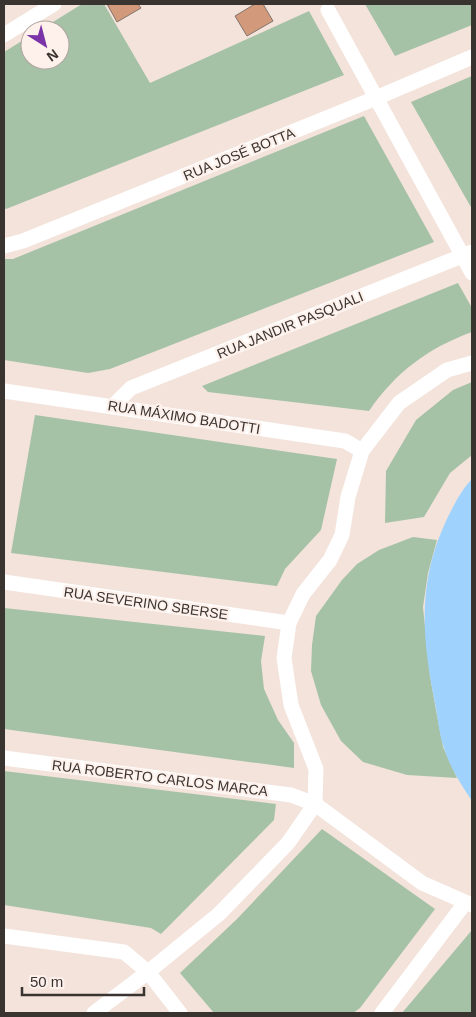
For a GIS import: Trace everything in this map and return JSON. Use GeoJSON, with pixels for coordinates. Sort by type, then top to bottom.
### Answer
{"type":"FeatureCollection","features":[{"type":"Feature","properties":{"kind":"street"},"geometry":{"type":"LineString","coordinates":[[4,34],[54,4]]}},
{"type":"Feature","properties":{"kind":"street"},"geometry":{"type":"LineString","coordinates":[[328,10],[376,98],[468,254],[472,273]]}},
{"type":"Feature","properties":{"kind":"street","name":"RUA JOSÉ BOTTA"},"geometry":{"type":"LineString","coordinates":[[4,246],[32,237],[376,98],[472,57]]}},
{"type":"Feature","properties":{"kind":"street","name":"RUA JANDIR PASQUALI"},"geometry":{"type":"LineString","coordinates":[[113,406],[131,388],[468,254]]}},
{"type":"Feature","properties":{"kind":"street"},"geometry":{"type":"LineString","coordinates":[[94,1013],[219,914],[288,843],[315,804],[316,769],[291,705],[284,658],[289,623],[303,594],[330,560],[342,535],[348,497],[362,451],[399,403],[447,370],[472,363]]}},
{"type":"Feature","properties":{"kind":"street","name":"RUA MÁXIMO BADOTTI"},"geometry":{"type":"LineString","coordinates":[[4,396],[113,406],[345,441],[362,451]]}},
{"type":"Feature","properties":{"kind":"street","name":"RUA SEVERINO SBERSE"},"geometry":{"type":"LineString","coordinates":[[4,582],[289,623]]}},
{"type":"Feature","properties":{"kind":"street","name":"RUA ROBERTO CARLOS MARCA"},"geometry":{"type":"LineString","coordinates":[[4,758],[291,795],[315,804],[422,883],[469,904]]}},
{"type":"Feature","properties":{"kind":"street"},"geometry":{"type":"LineString","coordinates":[[382,1013],[469,904]]}},
{"type":"Feature","properties":{"kind":"street"},"geometry":{"type":"LineString","coordinates":[[4,936],[124,952],[148,972],[180,1013]]}},
{"type":"Feature","properties":{"kind":"green space"},"geometry":{"type":"Polygon","coordinates":[[[82,4],[104,4],[150,83],[309,11],[344,75],[6,209],[4,208],[4,52],[20,42],[20,70],[70,70],[70,20],[56,20],[82,4]]]}},
{"type":"Feature","properties":{"kind":"green space"},"geometry":{"type":"Polygon","coordinates":[[[365,4],[472,4],[472,25],[395,56],[365,4]]]}},
{"type":"Feature","properties":{"kind":"green space"},"geometry":{"type":"Polygon","coordinates":[[[472,76],[472,209],[411,102],[472,76]]]}},
{"type":"Feature","properties":{"kind":"green space"},"geometry":{"type":"Polygon","coordinates":[[[364,116],[434,242],[110,369],[88,373],[4,360],[4,259],[13,259],[364,116]]]}},
{"type":"Feature","properties":{"kind":"green space"},"geometry":{"type":"Polygon","coordinates":[[[458,283],[472,308],[472,332],[441,346],[414,363],[390,384],[369,411],[208,392],[202,386],[458,283]]]}},
{"type":"Feature","properties":{"kind":"green space"},"geometry":{"type":"Polygon","coordinates":[[[472,382],[472,455],[450,473],[424,517],[385,523],[386,471],[416,420],[453,390],[472,382]]]}},
{"type":"Feature","properties":{"kind":"green space"},"geometry":{"type":"Polygon","coordinates":[[[35,415],[337,459],[321,530],[285,569],[277,586],[11,553],[35,415]]]}},
{"type":"Feature","properties":{"kind":"green space"},"geometry":{"type":"Polygon","coordinates":[[[413,537],[437,540],[428,573],[423,607],[430,676],[443,747],[457,778],[407,775],[363,762],[341,741],[321,705],[311,671],[316,616],[342,580],[357,564],[379,550],[413,537]]]}},
{"type":"Feature","properties":{"kind":"green space"},"geometry":{"type":"Polygon","coordinates":[[[4,608],[265,636],[261,661],[264,689],[278,720],[294,743],[294,768],[4,729],[4,608]]]}},
{"type":"Feature","properties":{"kind":"green space"},"geometry":{"type":"Polygon","coordinates":[[[4,771],[276,804],[274,820],[161,934],[151,928],[4,905],[4,771]]]}},
{"type":"Feature","properties":{"kind":"green space"},"geometry":{"type":"Polygon","coordinates":[[[322,829],[435,909],[360,1008],[353,1013],[214,1013],[180,973],[237,919],[322,829]]]}},
{"type":"Feature","properties":{"kind":"green space"},"geometry":{"type":"Polygon","coordinates":[[[472,930],[472,1013],[402,1013],[472,930]]]}},
{"type":"Feature","properties":{"kind":"water"},"geometry":{"type":"Polygon","coordinates":[[[472,479],[472,801],[446,755],[441,737],[427,656],[425,611],[430,566],[437,544],[454,504],[472,479]]]}},
{"type":"Feature","properties":{"kind":"building"},"geometry":{"type":"Polygon","coordinates":[[[107,4],[138,4],[141,8],[117,22],[107,4]]]}},
{"type":"Feature","properties":{"kind":"building"},"geometry":{"type":"Polygon","coordinates":[[[255,4],[263,4],[273,21],[247,36],[235,16],[255,4]]]}}]}
